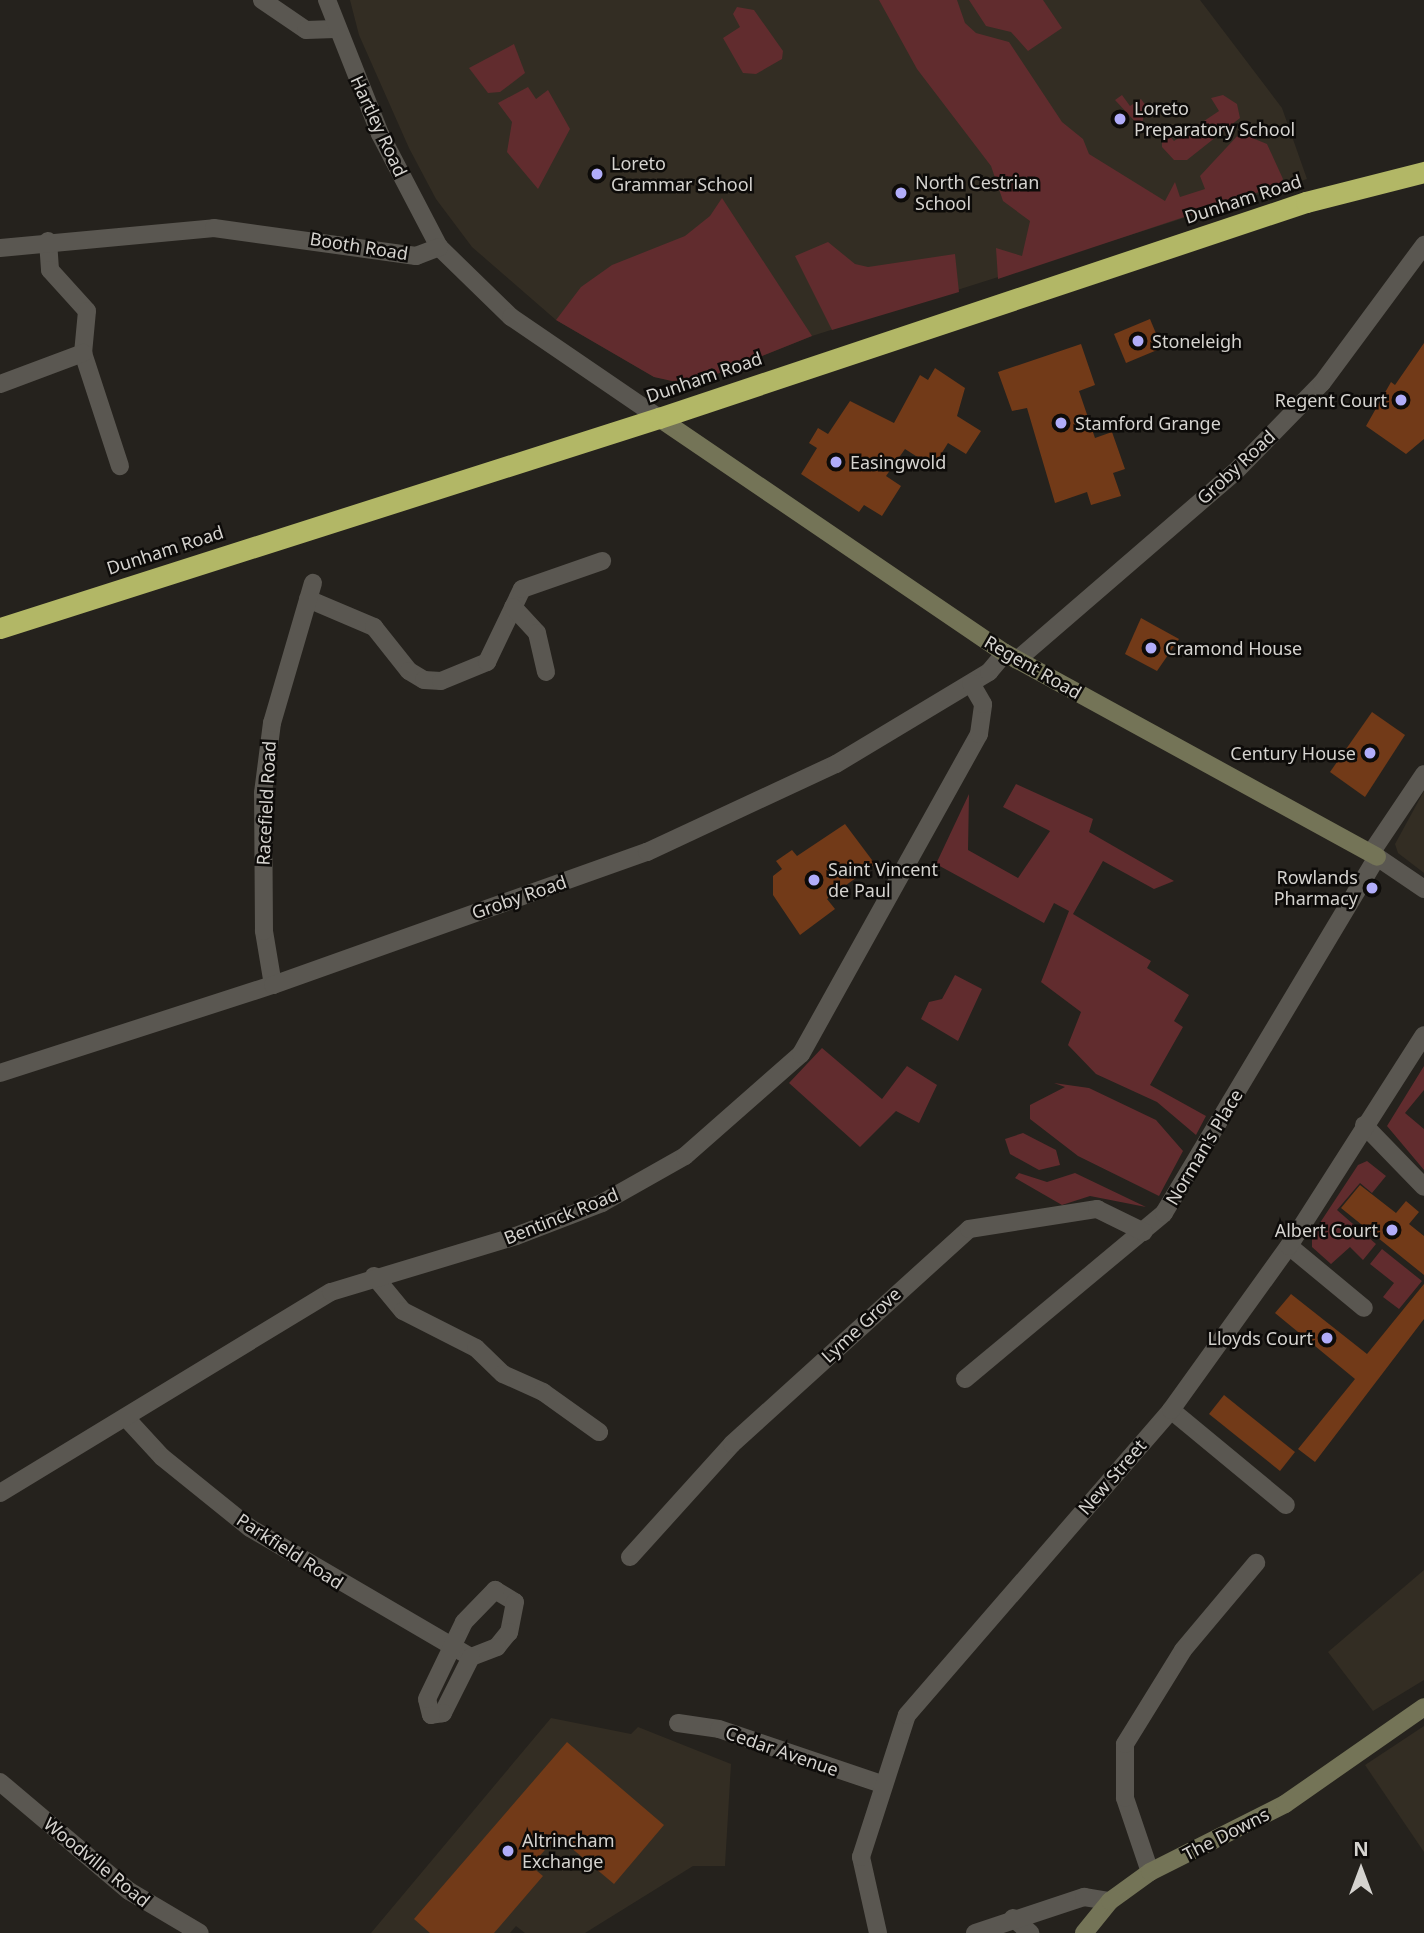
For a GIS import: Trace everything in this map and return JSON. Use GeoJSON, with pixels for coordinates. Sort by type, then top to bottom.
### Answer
{"type":"FeatureCollection","features":[{"type":"Feature","properties":{"kind":"highway","name":"Dunham Road"},"geometry":{"type":"LineString","coordinates":[[0,628],[659,418],[1306,202],[1424,172]]}},
{"type":"Feature","properties":{"kind":"street"},"geometry":{"type":"LineString","coordinates":[[262,0],[306,30],[335,29]]}},
{"type":"Feature","properties":{"kind":"street","name":"Hartley Road"},"geometry":{"type":"LineString","coordinates":[[327,0],[335,29],[380,134],[439,247]]}},
{"type":"Feature","properties":{"kind":"street","name":"Booth Road"},"geometry":{"type":"LineString","coordinates":[[0,248],[48,241],[214,228],[416,256],[439,247]]}},
{"type":"Feature","properties":{"kind":"street"},"geometry":{"type":"LineString","coordinates":[[48,241],[50,270],[87,311],[83,353],[120,466]]}},
{"type":"Feature","properties":{"kind":"street","name":"Groby Road"},"geometry":{"type":"LineString","coordinates":[[0,1073],[273,985],[647,852],[836,764],[1011,656],[1235,472],[1322,383],[1424,245]]}},
{"type":"Feature","properties":{"kind":"street"},"geometry":{"type":"LineString","coordinates":[[439,247],[511,317],[659,418]]}},
{"type":"Feature","properties":{"kind":"street"},"geometry":{"type":"LineString","coordinates":[[0,384],[83,353]]}},
{"type":"Feature","properties":{"kind":"street","name":"Regent Road"},"geometry":{"type":"LineString","coordinates":[[659,418],[1011,656],[1374,855],[1424,889]]}},
{"type":"Feature","properties":{"kind":"street"},"geometry":{"type":"LineString","coordinates":[[546,672],[537,633],[513,607],[527,586],[602,561]]}},
{"type":"Feature","properties":{"kind":"street","name":"Racefield Road"},"geometry":{"type":"LineString","coordinates":[[273,985],[264,931],[263,793],[272,723],[311,591],[374,627],[409,671],[431,681],[483,665],[513,607]]}},
{"type":"Feature","properties":{"kind":"street","name":"Bentinck Road"},"geometry":{"type":"LineString","coordinates":[[0,1493],[127,1419],[285,1316],[374,1276],[516,1236],[602,1203],[685,1156],[801,1054],[979,734],[983,704],[971,683]]}},
{"type":"Feature","properties":{"kind":"street","name":"Norman's Place"},"geometry":{"type":"LineString","coordinates":[[965,1379],[1164,1213],[1424,774]]}},
{"type":"Feature","properties":{"kind":"street","name":"New Street"},"geometry":{"type":"LineString","coordinates":[[878,1933],[861,1857],[906,1715],[1171,1410],[1289,1246],[1424,1035]]}},
{"type":"Feature","properties":{"kind":"street"},"geometry":{"type":"LineString","coordinates":[[1364,1125],[1424,1187]]}},
{"type":"Feature","properties":{"kind":"street","name":"Lyme Grove"},"geometry":{"type":"LineString","coordinates":[[630,1557],[732,1444],[969,1229],[1097,1209],[1144,1232]]}},
{"type":"Feature","properties":{"kind":"street"},"geometry":{"type":"LineString","coordinates":[[1289,1246],[1364,1308]]}},
{"type":"Feature","properties":{"kind":"street"},"geometry":{"type":"LineString","coordinates":[[374,1276],[403,1311],[476,1348],[503,1374],[543,1392],[599,1432]]}},
{"type":"Feature","properties":{"kind":"street"},"geometry":{"type":"LineString","coordinates":[[1171,1410],[1286,1505]]}},
{"type":"Feature","properties":{"kind":"street","name":"Parkfield Road"},"geometry":{"type":"LineString","coordinates":[[127,1419],[162,1457],[250,1528],[342,1586],[454,1642],[471,1657]]}},
{"type":"Feature","properties":{"kind":"street"},"geometry":{"type":"LineString","coordinates":[[1150,1872],[1125,1798],[1125,1744],[1183,1650],[1256,1563]]}},
{"type":"Feature","properties":{"kind":"street"},"geometry":{"type":"LineString","coordinates":[[488,1592],[510,1596],[517,1609],[509,1632],[497,1647],[471,1657],[443,1713],[431,1714],[426,1699],[454,1642],[488,1592]]}},
{"type":"Feature","properties":{"kind":"street","name":"The Downs"},"geometry":{"type":"LineString","coordinates":[[1084,1933],[1110,1901],[1150,1872],[1285,1804],[1424,1707]]}},
{"type":"Feature","properties":{"kind":"street","name":"Cedar Avenue"},"geometry":{"type":"LineString","coordinates":[[678,1723],[719,1729],[884,1785]]}},
{"type":"Feature","properties":{"kind":"street","name":"Woodville Road"},"geometry":{"type":"LineString","coordinates":[[0,1782],[129,1891],[200,1933]]}},
{"type":"Feature","properties":{"kind":"street"},"geometry":{"type":"LineString","coordinates":[[975,1933],[1013,1918],[1084,1897],[1110,1901]]}},
{"type":"Feature","properties":{"kind":"street"},"geometry":{"type":"LineString","coordinates":[[1013,1918],[1030,1933]]}},
{"type":"Feature","properties":{"kind":"shaded area"},"geometry":{"type":"Polygon","coordinates":[[[350,0],[1200,0],[1282,108],[1307,179],[812,336],[717,374],[672,381],[654,377],[556,320],[472,247],[436,199],[409,148],[359,35],[350,0]]]}},
{"type":"Feature","properties":{"kind":"shaded area"},"geometry":{"type":"Polygon","coordinates":[[[879,0],[957,0],[965,23],[976,33],[1009,42],[1062,122],[1083,139],[1089,154],[1165,201],[1175,182],[1180,197],[1205,189],[1200,176],[1240,133],[1267,144],[1283,179],[1280,185],[998,279],[996,248],[1022,256],[1030,221],[1003,201],[991,166],[917,69],[879,0]]]}},
{"type":"Feature","properties":{"kind":"shaded area"},"geometry":{"type":"Polygon","coordinates":[[[969,0],[1043,0],[1062,28],[1028,51],[1011,32],[986,26],[969,0]]]}},
{"type":"Feature","properties":{"kind":"shaded area"},"geometry":{"type":"Polygon","coordinates":[[[737,7],[754,10],[783,51],[782,59],[756,74],[743,73],[723,38],[740,27],[733,14],[737,7]]]}},
{"type":"Feature","properties":{"kind":"shaded area"},"geometry":{"type":"Polygon","coordinates":[[[514,44],[525,73],[500,92],[488,93],[469,68],[514,44]]]}},
{"type":"Feature","properties":{"kind":"shaded area"},"geometry":{"type":"Polygon","coordinates":[[[528,87],[536,99],[548,90],[570,129],[538,189],[507,152],[512,122],[498,103],[528,87]]]}},
{"type":"Feature","properties":{"kind":"shaded area"},"geometry":{"type":"Polygon","coordinates":[[[1122,95],[1130,106],[1141,99],[1146,106],[1141,128],[1115,100],[1122,95]]]}},
{"type":"Feature","properties":{"kind":"shaded area"},"geometry":{"type":"Polygon","coordinates":[[[1223,95],[1237,104],[1240,118],[1187,160],[1174,160],[1162,147],[1162,135],[1166,132],[1174,141],[1219,111],[1211,98],[1223,95]]]}},
{"type":"Feature","properties":{"kind":"shaded area"},"geometry":{"type":"Polygon","coordinates":[[[722,198],[812,336],[717,374],[712,368],[694,379],[672,381],[654,377],[556,320],[581,287],[612,265],[685,236],[710,216],[722,198]]]}},
{"type":"Feature","properties":{"kind":"shaded area"},"geometry":{"type":"Polygon","coordinates":[[[828,242],[855,264],[868,267],[955,254],[959,292],[832,330],[795,256],[828,242]]]}},
{"type":"Feature","properties":{"kind":"shaded area"},"geometry":{"type":"Polygon","coordinates":[[[1016,784],[1093,819],[1089,832],[1174,881],[1154,889],[1103,861],[1073,914],[1151,961],[1147,968],[1189,995],[1174,1021],[1183,1027],[1150,1085],[1206,1116],[1196,1135],[1157,1102],[1096,1074],[1068,1045],[1081,1012],[1041,982],[1069,911],[1054,903],[1044,923],[936,864],[969,794],[968,850],[1018,878],[1050,831],[1003,807],[1016,784]]]}},
{"type":"Feature","properties":{"kind":"shaded area"},"geometry":{"type":"Polygon","coordinates":[[[1424,791],[1424,873],[1398,853],[1395,844],[1424,791]]]}},
{"type":"Feature","properties":{"kind":"shaded area"},"geometry":{"type":"Polygon","coordinates":[[[955,975],[982,989],[958,1041],[921,1019],[929,1002],[942,999],[955,975]]]}},
{"type":"Feature","properties":{"kind":"shaded area"},"geometry":{"type":"Polygon","coordinates":[[[822,1048],[882,1099],[907,1066],[937,1085],[919,1123],[896,1111],[860,1147],[789,1083],[822,1048]]]}},
{"type":"Feature","properties":{"kind":"shaded area"},"geometry":{"type":"Polygon","coordinates":[[[1424,1066],[1424,1090],[1405,1113],[1424,1129],[1424,1170],[1387,1126],[1424,1066]]]}},
{"type":"Feature","properties":{"kind":"shaded area"},"geometry":{"type":"Polygon","coordinates":[[[1054,1083],[1089,1088],[1156,1120],[1183,1151],[1159,1196],[1078,1156],[1030,1119],[1030,1105],[1065,1087],[1054,1083]]]}},
{"type":"Feature","properties":{"kind":"shaded area"},"geometry":{"type":"Polygon","coordinates":[[[1023,1133],[1056,1150],[1060,1165],[1039,1170],[1010,1154],[1005,1139],[1023,1133]]]}},
{"type":"Feature","properties":{"kind":"shaded area"},"geometry":{"type":"Polygon","coordinates":[[[1367,1161],[1386,1176],[1372,1193],[1360,1183],[1337,1210],[1376,1244],[1363,1260],[1350,1247],[1331,1264],[1312,1247],[1312,1235],[1358,1165],[1367,1161]]]}},
{"type":"Feature","properties":{"kind":"shaded area"},"geometry":{"type":"Polygon","coordinates":[[[1019,1173],[1047,1182],[1075,1173],[1146,1207],[1090,1196],[1062,1205],[1015,1178],[1019,1173]]]}},
{"type":"Feature","properties":{"kind":"shaded area"},"geometry":{"type":"Polygon","coordinates":[[[1382,1249],[1422,1281],[1399,1309],[1383,1297],[1394,1283],[1370,1264],[1382,1249]]]}},
{"type":"Feature","properties":{"kind":"shaded area"},"geometry":{"type":"Polygon","coordinates":[[[1424,1570],[1424,1680],[1373,1711],[1328,1652],[1424,1570]]]}},
{"type":"Feature","properties":{"kind":"shaded area"},"geometry":{"type":"Polygon","coordinates":[[[551,1718],[631,1734],[638,1727],[731,1764],[725,1866],[693,1866],[585,1933],[525,1933],[516,1926],[510,1933],[371,1933],[551,1718]]]}},
{"type":"Feature","properties":{"kind":"shaded area"},"geometry":{"type":"Polygon","coordinates":[[[1424,1726],[1424,1852],[1365,1765],[1424,1726]]]}},
{"type":"Feature","properties":{"kind":"building","name":"Stoneleigh"},"geometry":{"type":"Polygon","coordinates":[[[1150,319],[1162,348],[1126,363],[1114,334],[1150,319]]]}},
{"type":"Feature","properties":{"kind":"building","name":"Regent Court"},"geometry":{"type":"Polygon","coordinates":[[[1424,343],[1424,439],[1406,454],[1366,426],[1391,382],[1395,385],[1424,343]]]}},
{"type":"Feature","properties":{"kind":"building","name":"Stamford Grange"},"geometry":{"type":"Polygon","coordinates":[[[1081,344],[1095,385],[1079,391],[1095,438],[1112,432],[1125,469],[1113,473],[1121,496],[1091,505],[1087,492],[1055,503],[1027,408],[1012,411],[998,372],[1081,344]]]}},
{"type":"Feature","properties":{"kind":"building"},"geometry":{"type":"Polygon","coordinates":[[[935,368],[965,388],[957,416],[981,431],[966,454],[948,443],[933,467],[905,449],[886,476],[901,486],[882,516],[864,505],[859,512],[801,474],[817,448],[809,443],[818,428],[828,434],[850,401],[894,423],[920,375],[928,380],[935,368]]]}},
{"type":"Feature","properties":{"kind":"building","name":"Cramond House"},"geometry":{"type":"Polygon","coordinates":[[[1141,618],[1179,639],[1157,671],[1125,654],[1141,618]]]}},
{"type":"Feature","properties":{"kind":"building","name":"Century House"},"geometry":{"type":"Polygon","coordinates":[[[1372,712],[1405,735],[1365,797],[1330,772],[1372,712]]]}},
{"type":"Feature","properties":{"kind":"building","name":"Saint Vincent de Paul"},"geometry":{"type":"Polygon","coordinates":[[[845,824],[875,864],[827,899],[835,909],[800,935],[773,895],[773,876],[782,869],[776,861],[792,850],[797,856],[845,824]]]}},
{"type":"Feature","properties":{"kind":"building","name":"Albert Court"},"geometry":{"type":"Polygon","coordinates":[[[1360,1185],[1396,1213],[1406,1201],[1419,1212],[1409,1224],[1424,1236],[1424,1275],[1341,1208],[1360,1185]]]}},
{"type":"Feature","properties":{"kind":"building"},"geometry":{"type":"Polygon","coordinates":[[[1424,1284],[1424,1319],[1315,1462],[1298,1449],[1355,1379],[1275,1313],[1291,1294],[1367,1354],[1424,1284]]]}},
{"type":"Feature","properties":{"kind":"building","name":"Lloyds Court"},"geometry":{"type":"Polygon","coordinates":[[[1224,1395],[1295,1452],[1280,1471],[1209,1414],[1224,1395]]]}},
{"type":"Feature","properties":{"kind":"building","name":"Altrincham Exchange"},"geometry":{"type":"Polygon","coordinates":[[[567,1742],[664,1825],[614,1884],[557,1836],[531,1866],[543,1876],[494,1933],[430,1933],[414,1919],[567,1742]]]}},
{"type":"Feature","properties":{"kind":"place","name":"Loreto Preparatory School"},"geometry":{"type":"Point","coordinates":[1120,119]}},
{"type":"Feature","properties":{"kind":"place","name":"Loreto Grammar School"},"geometry":{"type":"Point","coordinates":[597,174]}},
{"type":"Feature","properties":{"kind":"place","name":"North Cestrian School"},"geometry":{"type":"Point","coordinates":[901,193]}},
{"type":"Feature","properties":{"kind":"place","name":"Stoneleigh"},"geometry":{"type":"Point","coordinates":[1138,341]}},
{"type":"Feature","properties":{"kind":"place","name":"Regent Court"},"geometry":{"type":"Point","coordinates":[1401,400]}},
{"type":"Feature","properties":{"kind":"place","name":"Stamford Grange"},"geometry":{"type":"Point","coordinates":[1061,423]}},
{"type":"Feature","properties":{"kind":"place","name":"Easingwold"},"geometry":{"type":"Point","coordinates":[836,462]}},
{"type":"Feature","properties":{"kind":"place","name":"Cramond House"},"geometry":{"type":"Point","coordinates":[1151,648]}},
{"type":"Feature","properties":{"kind":"place","name":"Century House"},"geometry":{"type":"Point","coordinates":[1370,753]}},
{"type":"Feature","properties":{"kind":"place","name":"Saint Vincent de Paul"},"geometry":{"type":"Point","coordinates":[814,880]}},
{"type":"Feature","properties":{"kind":"place","name":"Rowlands Pharmacy"},"geometry":{"type":"Point","coordinates":[1372,888]}},
{"type":"Feature","properties":{"kind":"place","name":"Albert Court"},"geometry":{"type":"Point","coordinates":[1392,1230]}},
{"type":"Feature","properties":{"kind":"place","name":"Lloyds Court"},"geometry":{"type":"Point","coordinates":[1327,1338]}},
{"type":"Feature","properties":{"kind":"place","name":"Altrincham Exchange"},"geometry":{"type":"Point","coordinates":[508,1851]}}]}
